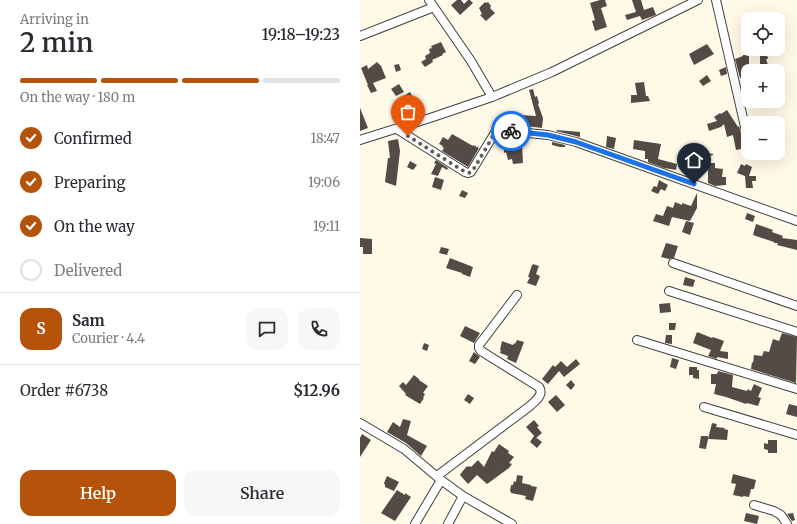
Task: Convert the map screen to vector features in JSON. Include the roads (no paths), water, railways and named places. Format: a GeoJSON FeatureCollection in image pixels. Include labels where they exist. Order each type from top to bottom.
{"type":"FeatureCollection","features":[{"type":"Feature","properties":{"kind":"street"},"geometry":{"type":"LineString","coordinates":[[360,140],[492,97],[552,72],[698,0]]}},
{"type":"Feature","properties":{"kind":"street"},"geometry":{"type":"LineString","coordinates":[[716,0],[743,116]]}},
{"type":"Feature","properties":{"kind":"street"},"geometry":{"type":"LineString","coordinates":[[360,36],[430,2],[471,61],[492,97]]}},
{"type":"Feature","properties":{"kind":"street"},"geometry":{"type":"LineString","coordinates":[[397,128],[468,173],[472,172],[498,130],[548,135],[576,142],[797,221]]}},
{"type":"Feature","properties":{"kind":"street"},"geometry":{"type":"LineString","coordinates":[[672,262],[797,306]]}},
{"type":"Feature","properties":{"kind":"street"},"geometry":{"type":"LineString","coordinates":[[669,291],[797,332]]}},
{"type":"Feature","properties":{"kind":"street"},"geometry":{"type":"LineString","coordinates":[[415,524],[439,478],[530,406],[541,395],[539,387],[481,351],[479,348],[479,345],[517,295]]}},
{"type":"Feature","properties":{"kind":"street"},"geometry":{"type":"LineString","coordinates":[[637,340],[797,389]]}},
{"type":"Feature","properties":{"kind":"street"},"geometry":{"type":"LineString","coordinates":[[704,407],[797,434]]}},
{"type":"Feature","properties":{"kind":"street"},"geometry":{"type":"LineString","coordinates":[[360,423],[404,449],[463,496],[512,524]]}},
{"type":"Feature","properties":{"kind":"street"},"geometry":{"type":"LineString","coordinates":[[448,524],[463,496]]}},
{"type":"Feature","properties":{"kind":"street"},"geometry":{"type":"LineString","coordinates":[[754,505],[774,511],[781,515],[787,524]]}}]}
